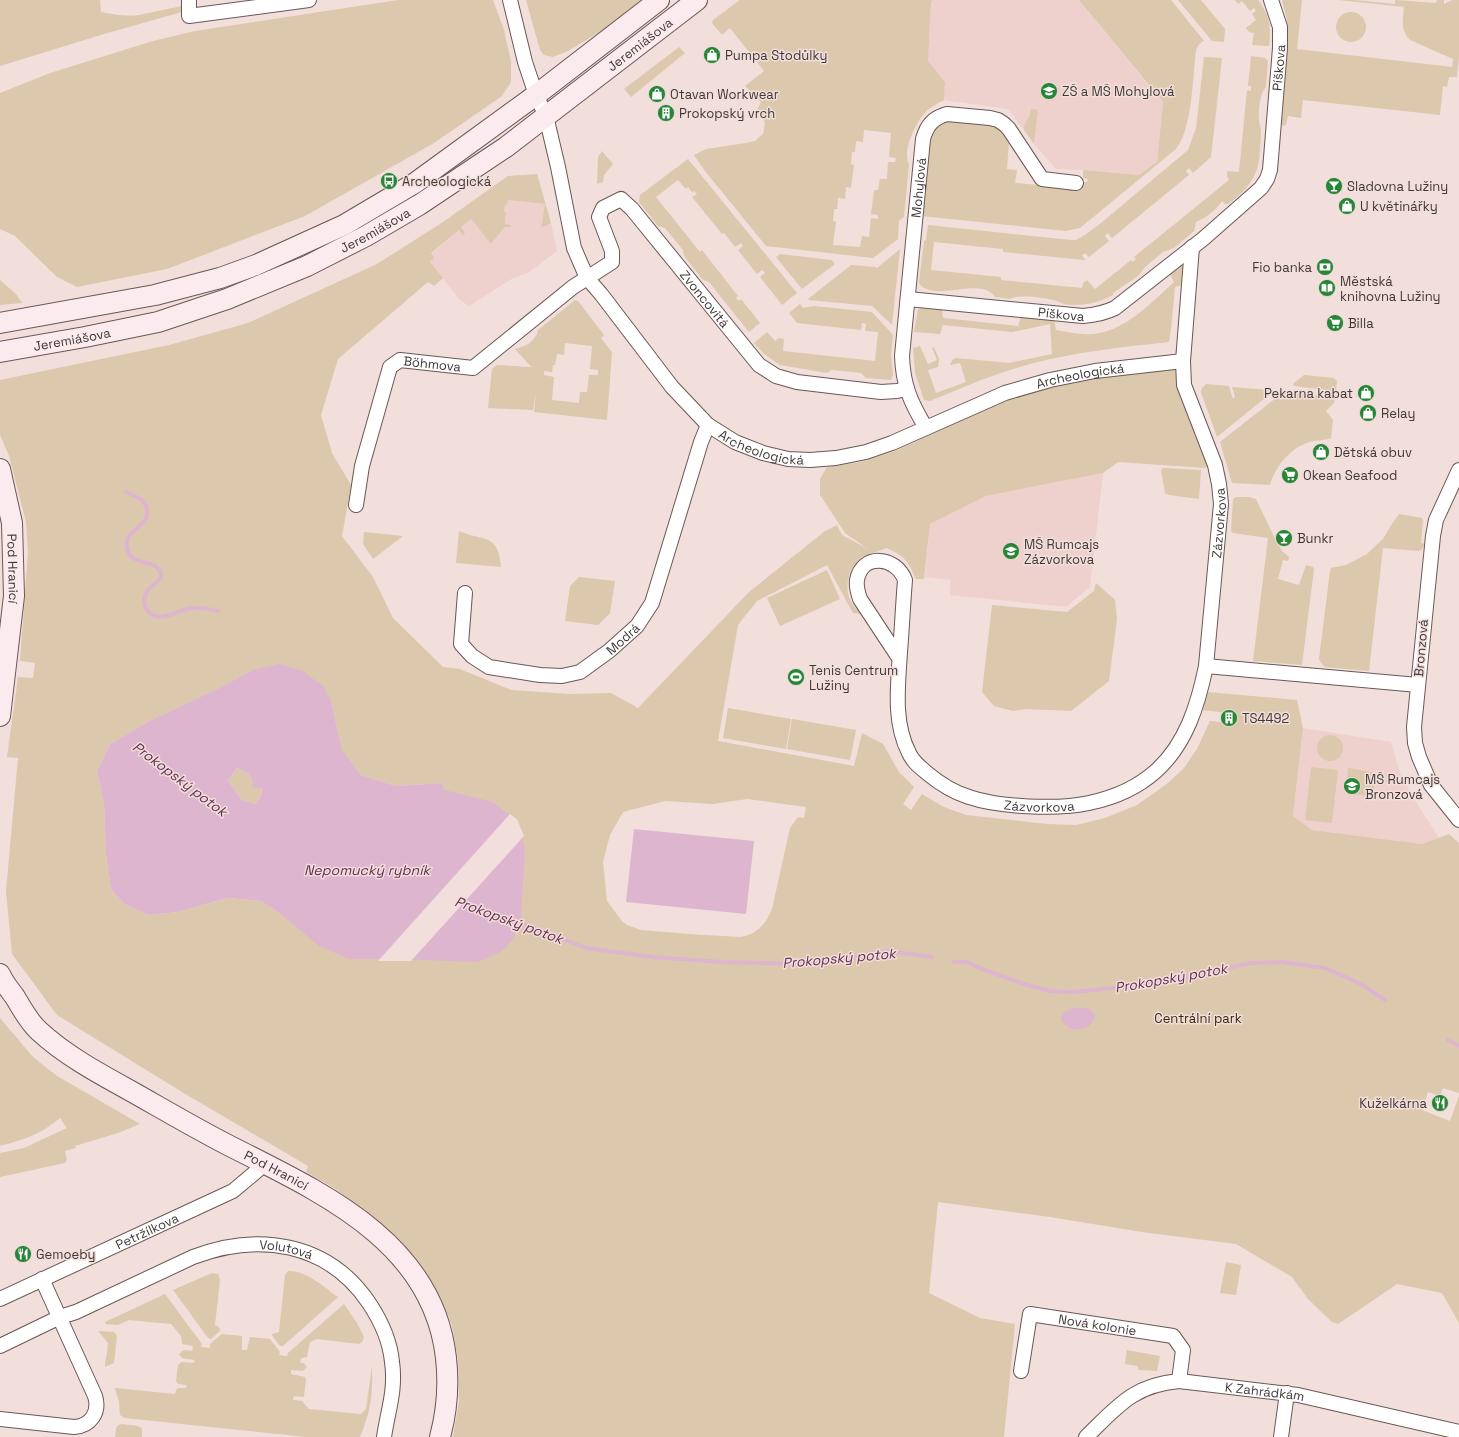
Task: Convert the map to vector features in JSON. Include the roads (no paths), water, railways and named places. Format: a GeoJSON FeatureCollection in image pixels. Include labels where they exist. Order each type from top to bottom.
{"type":"FeatureCollection","features":[{"type":"Feature","properties":{"kind":"main road","name":"Jeremiášova"},"geometry":{"type":"LineString","coordinates":[[0,323],[155,295],[220,278],[256,265],[344,225],[415,183],[536,95],[659,0]]}},
{"type":"Feature","properties":{"kind":"main road","name":"Jeremiášova"},"geometry":{"type":"LineString","coordinates":[[3,351],[85,337],[158,322],[227,299],[307,266],[366,236],[420,205],[506,147],[697,0]]}},
{"type":"Feature","properties":{"kind":"main road","name":"Pod Hranicí"},"geometry":{"type":"LineString","coordinates":[[0,469],[12,523],[14,596],[0,716]]}},
{"type":"Feature","properties":{"kind":"main road","name":"Pod Hranicí"},"geometry":{"type":"LineString","coordinates":[[0,976],[26,1016],[38,1031],[69,1055],[217,1139],[266,1164],[343,1207],[376,1232],[395,1250],[421,1283],[433,1306],[445,1344],[447,1366],[447,1405],[440,1437]]}},
{"type":"Feature","properties":{"kind":"street"},"geometry":{"type":"LineString","coordinates":[[189,0],[189,16],[309,0]]}},
{"type":"Feature","properties":{"kind":"street","name":"Archeologická"},"geometry":{"type":"LineString","coordinates":[[510,0],[525,62],[536,95],[546,116],[574,248],[587,278],[601,294],[672,388],[708,425],[735,442],[763,453],[788,459],[810,460],[836,458],[866,452],[892,443],[1005,393],[1050,380],[1095,371],[1183,361]]}},
{"type":"Feature","properties":{"kind":"street","name":"Píškova"},"geometry":{"type":"LineString","coordinates":[[908,299],[1083,316],[1097,314],[1115,308],[1192,248],[1241,207],[1261,188],[1267,179],[1270,170],[1280,48],[1280,27],[1271,0]]}},
{"type":"Feature","properties":{"kind":"street","name":"Mohylová"},"geometry":{"type":"LineString","coordinates":[[926,428],[906,389],[902,356],[923,138],[926,128],[933,120],[947,114],[998,120],[1009,129],[1042,179],[1076,183]]}},
{"type":"Feature","properties":{"kind":"street","name":"Zvoncovitá"},"geometry":{"type":"LineString","coordinates":[[587,278],[612,262],[612,251],[599,217],[603,208],[621,199],[632,209],[759,366],[776,376],[797,382],[881,392],[906,389]]}},
{"type":"Feature","properties":{"kind":"street"},"geometry":{"type":"LineString","coordinates":[[1183,361],[1192,248]]}},
{"type":"Feature","properties":{"kind":"street","name":"Böhmova"},"geometry":{"type":"LineString","coordinates":[[356,505],[362,466],[390,368],[400,360],[473,368],[573,287],[587,278]]}},
{"type":"Feature","properties":{"kind":"street","name":"Zázvorkova"},"geometry":{"type":"LineString","coordinates":[[900,658],[860,598],[858,591],[857,585],[859,574],[868,564],[875,561],[882,560],[895,565],[900,570],[905,580],[897,710],[901,732],[909,753],[915,763],[938,782],[970,798],[998,803],[1045,807],[1087,804],[1114,796],[1156,772],[1179,746],[1188,728],[1202,688],[1206,666],[1221,504],[1219,484],[1214,465],[1184,386],[1183,361]]}},
{"type":"Feature","properties":{"kind":"street","name":"Modrá"},"geometry":{"type":"LineString","coordinates":[[464,593],[461,644],[472,656],[489,667],[540,675],[562,676],[580,672],[610,651],[636,626],[652,603],[701,442],[708,425]]}},
{"type":"Feature","properties":{"kind":"street","name":"Bronzová"},"geometry":{"type":"LineString","coordinates":[[1459,470],[1436,520],[1430,561],[1414,727],[1415,743],[1431,785],[1459,820]]}},
{"type":"Feature","properties":{"kind":"street"},"geometry":{"type":"LineString","coordinates":[[1206,666],[1418,686]]}},
{"type":"Feature","properties":{"kind":"street","name":"Petržílkova"},"geometry":{"type":"LineString","coordinates":[[0,1299],[42,1278],[233,1191],[266,1164]]}},
{"type":"Feature","properties":{"kind":"street","name":"Volutová"},"geometry":{"type":"LineString","coordinates":[[0,1346],[60,1317],[76,1312],[208,1251],[243,1244],[267,1244],[288,1248],[314,1255],[345,1275],[356,1285],[375,1312],[385,1331],[389,1342],[394,1389],[384,1437]]}},
{"type":"Feature","properties":{"kind":"street"},"geometry":{"type":"LineString","coordinates":[[0,1419],[74,1427],[86,1424],[93,1418],[96,1409],[95,1396],[42,1278]]}},
{"type":"Feature","properties":{"kind":"street","name":"Nová kolonie"},"geometry":{"type":"LineString","coordinates":[[1021,1371],[1030,1314],[1172,1336],[1183,1350],[1179,1381]]}},
{"type":"Feature","properties":{"kind":"street","name":"K Zahrádkám"},"geometry":{"type":"LineString","coordinates":[[1086,1437],[1118,1406],[1133,1394],[1164,1382],[1179,1381],[1287,1393],[1459,1432]]}},
{"type":"Feature","properties":{"kind":"street"},"geometry":{"type":"LineString","coordinates":[[1281,1437],[1287,1393]]}},
{"type":"Feature","properties":{"kind":"water","name":"Nepomucký rybník"},"geometry":{"type":"Polygon","coordinates":[[[279,664],[303,671],[324,687],[332,705],[342,750],[361,775],[396,786],[442,783],[445,790],[493,802],[515,820],[525,847],[521,918],[514,938],[502,951],[478,962],[349,959],[319,946],[282,915],[261,901],[227,898],[178,912],[149,915],[124,904],[111,889],[106,854],[104,804],[97,771],[110,744],[149,721],[217,689],[253,670],[279,664]],[[237,768],[228,781],[242,800],[256,804],[261,796],[262,788],[252,787],[253,781],[249,774],[237,768]]]}},
{"type":"Feature","properties":{"kind":"water"},"geometry":{"type":"Polygon","coordinates":[[[634,829],[754,841],[746,914],[626,902],[634,829]]]}},
{"type":"Feature","properties":{"kind":"water"},"geometry":{"type":"Polygon","coordinates":[[[1088,1008],[1095,1014],[1094,1020],[1086,1028],[1069,1028],[1061,1019],[1064,1012],[1069,1009],[1088,1008]]]}},
{"type":"Feature","properties":{"kind":"waterway"},"geometry":{"type":"LineString","coordinates":[[126,492],[141,499],[147,507],[147,516],[145,521],[133,531],[127,539],[128,551],[131,556],[152,564],[160,571],[161,577],[145,595],[146,608],[150,613],[160,617],[195,608],[218,611]]}},
{"type":"Feature","properties":{"kind":"waterway","name":"Prokopský potok"},"geometry":{"type":"LineString","coordinates":[[516,921],[586,948],[653,957],[721,962],[798,964],[829,961],[888,951],[932,957]]}},
{"type":"Feature","properties":{"kind":"waterway","name":"Prokopský potok"},"geometry":{"type":"LineString","coordinates":[[954,962],[967,962],[1027,985],[1051,991],[1073,992],[1152,984],[1251,963],[1282,962],[1325,968],[1361,984],[1385,1000]]}},
{"type":"Feature","properties":{"kind":"waterway","name":"Prokopský potok"},"geometry":{"type":"LineString","coordinates":[[1448,1040],[1459,1046]]}},
{"type":"Feature","properties":{"kind":"place","name":"Pumpa Stodůlky"},"geometry":{"type":"Point","coordinates":[712,55]}},
{"type":"Feature","properties":{"kind":"place","name":"ZŠ a MŠ Mohylová"},"geometry":{"type":"Point","coordinates":[1049,91]}},
{"type":"Feature","properties":{"kind":"place","name":"Otavan Workwear"},"geometry":{"type":"Point","coordinates":[657,94]}},
{"type":"Feature","properties":{"kind":"place","name":"Prokopský vrch"},"geometry":{"type":"Point","coordinates":[666,113]}},
{"type":"Feature","properties":{"kind":"place","name":"Archeologická"},"geometry":{"type":"Point","coordinates":[389,181]}},
{"type":"Feature","properties":{"kind":"place","name":"Sladovna Lužiny"},"geometry":{"type":"Point","coordinates":[1334,186]}},
{"type":"Feature","properties":{"kind":"place","name":"U květinářky"},"geometry":{"type":"Point","coordinates":[1347,206]}},
{"type":"Feature","properties":{"kind":"place","name":"Fio banka"},"geometry":{"type":"Point","coordinates":[1325,267]}},
{"type":"Feature","properties":{"kind":"place","name":"Městská knihovna Lužiny"},"geometry":{"type":"Point","coordinates":[1327,288]}},
{"type":"Feature","properties":{"kind":"place","name":"Billa"},"geometry":{"type":"Point","coordinates":[1335,323]}},
{"type":"Feature","properties":{"kind":"place","name":"Pekarna kabat"},"geometry":{"type":"Point","coordinates":[1366,393]}},
{"type":"Feature","properties":{"kind":"place","name":"Relay"},"geometry":{"type":"Point","coordinates":[1368,413]}},
{"type":"Feature","properties":{"kind":"place","name":"Dětská obuv"},"geometry":{"type":"Point","coordinates":[1321,452]}},
{"type":"Feature","properties":{"kind":"place","name":"Okean Seafood"},"geometry":{"type":"Point","coordinates":[1290,475]}},
{"type":"Feature","properties":{"kind":"place","name":"Bunkr"},"geometry":{"type":"Point","coordinates":[1284,538]}},
{"type":"Feature","properties":{"kind":"place","name":"MŠ Rumcajs Zázvorkova"},"geometry":{"type":"Point","coordinates":[1011,551]}},
{"type":"Feature","properties":{"kind":"place","name":"Tenis Centrum Lužiny"},"geometry":{"type":"Point","coordinates":[796,677]}},
{"type":"Feature","properties":{"kind":"place","name":"TS4492"},"geometry":{"type":"Point","coordinates":[1229,718]}},
{"type":"Feature","properties":{"kind":"place","name":"MŠ Rumcajs Bronzová"},"geometry":{"type":"Point","coordinates":[1352,786]}},
{"type":"Feature","properties":{"kind":"place","name":"Kuželkárna"},"geometry":{"type":"Point","coordinates":[1440,1103]}},
{"type":"Feature","properties":{"kind":"place","name":"Gemoeby"},"geometry":{"type":"Point","coordinates":[23,1254]}},
{"type":"Feature","properties":{"kind":"park label","name":"Centrální park"},"geometry":{"type":"Point","coordinates":[1198,1018]}}]}
